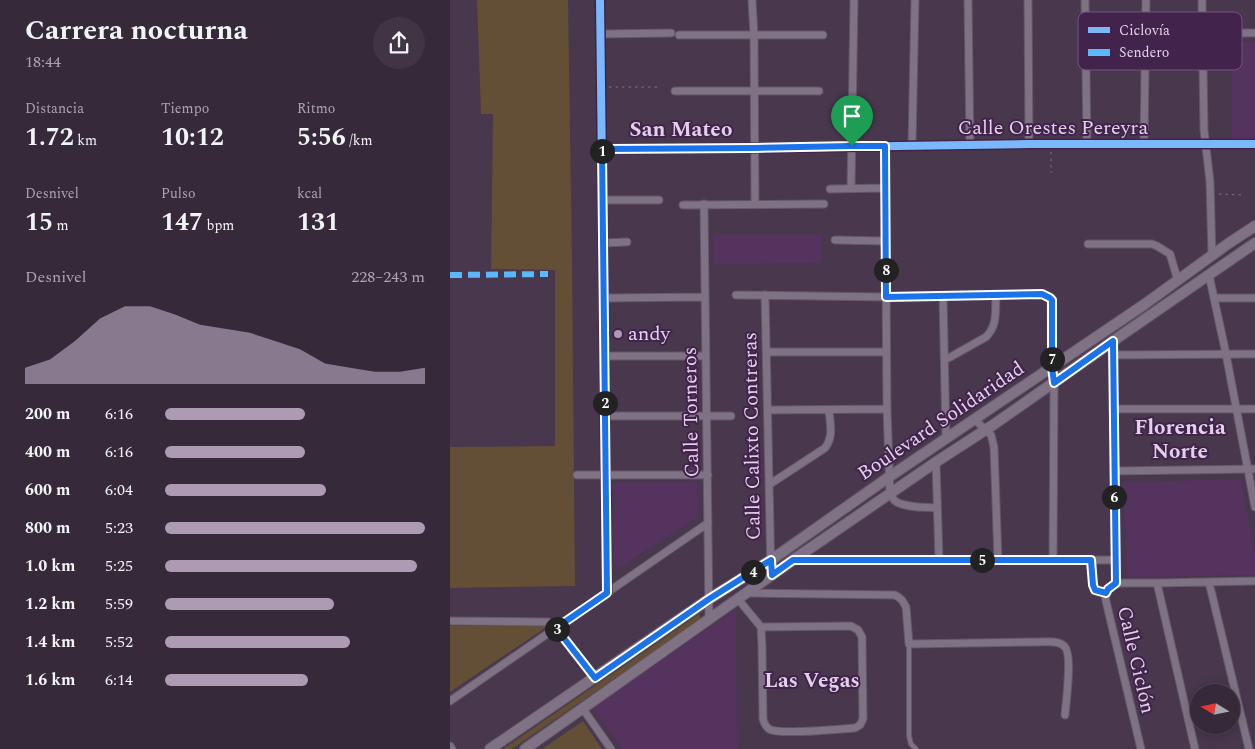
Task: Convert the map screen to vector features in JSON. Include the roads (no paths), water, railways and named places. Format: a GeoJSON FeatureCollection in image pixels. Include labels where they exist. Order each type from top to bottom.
{"type":"FeatureCollection","features":[{"type":"Feature","properties":{"kind":"main road","name":"Boulevard Solidaridad"},"geometry":{"type":"LineString","coordinates":[[490,749],[709,599],[771,560],[889,477],[1145,304],[1255,226]]}},
{"type":"Feature","properties":{"kind":"main road"},"geometry":{"type":"LineString","coordinates":[[1229,243],[1237,256]]}},
{"type":"Feature","properties":{"kind":"main road","name":"Boulevard Solidaridad"},"geometry":{"type":"LineString","coordinates":[[525,749],[793,560],[1054,383],[1255,243]]}},
{"type":"Feature","properties":{"kind":"main road"},"geometry":{"type":"LineString","coordinates":[[1145,304],[1152,314]]}},
{"type":"Feature","properties":{"kind":"street"},"geometry":{"type":"LineString","coordinates":[[600,0],[607,593]]}},
{"type":"Feature","properties":{"kind":"street"},"geometry":{"type":"LineString","coordinates":[[752,0],[755,204]]}},
{"type":"Feature","properties":{"kind":"street"},"geometry":{"type":"LineString","coordinates":[[851,188],[854,0]]}},
{"type":"Feature","properties":{"kind":"street"},"geometry":{"type":"LineString","coordinates":[[912,145],[915,0]]}},
{"type":"Feature","properties":{"kind":"street"},"geometry":{"type":"LineString","coordinates":[[968,0],[970,145]]}},
{"type":"Feature","properties":{"kind":"street"},"geometry":{"type":"LineString","coordinates":[[1028,0],[1029,144]]}},
{"type":"Feature","properties":{"kind":"street"},"geometry":{"type":"LineString","coordinates":[[1242,33],[1255,33]]}},
{"type":"Feature","properties":{"kind":"street"},"geometry":{"type":"LineString","coordinates":[[600,34],[670,34]]}},
{"type":"Feature","properties":{"kind":"street"},"geometry":{"type":"LineString","coordinates":[[679,35],[823,35]]}},
{"type":"Feature","properties":{"kind":"street"},"geometry":{"type":"LineString","coordinates":[[1086,70],[1087,144]]}},
{"type":"Feature","properties":{"kind":"street"},"geometry":{"type":"LineString","coordinates":[[1144,144],[1145,70]]}},
{"type":"Feature","properties":{"kind":"street"},"geometry":{"type":"LineString","coordinates":[[1203,70],[1204,130],[1208,158],[1212,256]]}},
{"type":"Feature","properties":{"kind":"street"},"geometry":{"type":"LineString","coordinates":[[675,91],[819,91]]}},
{"type":"Feature","properties":{"kind":"street","name":"Calle Orestes Pereyra"},"geometry":{"type":"LineString","coordinates":[[602,149],[1029,144],[1255,144]]}},
{"type":"Feature","properties":{"kind":"street"},"geometry":{"type":"LineString","coordinates":[[885,146],[886,352],[890,493],[900,504],[906,506],[937,508]]}},
{"type":"Feature","properties":{"kind":"street"},"geometry":{"type":"LineString","coordinates":[[830,189],[884,188]]}},
{"type":"Feature","properties":{"kind":"street"},"geometry":{"type":"LineString","coordinates":[[602,200],[659,200]]}},
{"type":"Feature","properties":{"kind":"street","name":"Calle Torneros"},"geometry":{"type":"LineString","coordinates":[[704,204],[709,620]]}},
{"type":"Feature","properties":{"kind":"street"},"geometry":{"type":"LineString","coordinates":[[683,205],[824,204]]}},
{"type":"Feature","properties":{"kind":"street"},"geometry":{"type":"LineString","coordinates":[[835,240],[885,241]]}},
{"type":"Feature","properties":{"kind":"street"},"geometry":{"type":"LineString","coordinates":[[603,243],[627,242]]}},
{"type":"Feature","properties":{"kind":"street"},"geometry":{"type":"LineString","coordinates":[[1088,244],[1152,244],[1157,246],[1170,254],[1178,281]]}},
{"type":"Feature","properties":{"kind":"street"},"geometry":{"type":"LineString","coordinates":[[1209,275],[1236,409],[1252,469],[1255,507]]}},
{"type":"Feature","properties":{"kind":"street"},"geometry":{"type":"LineString","coordinates":[[736,295],[886,297],[1042,294],[1050,298],[1052,300],[1052,367],[1054,383],[1053,560]]}},
{"type":"Feature","properties":{"kind":"street","name":"Calle Calixto Contreras"},"geometry":{"type":"LineString","coordinates":[[766,295],[772,575]]}},
{"type":"Feature","properties":{"kind":"street"},"geometry":{"type":"LineString","coordinates":[[945,360],[992,332],[995,324],[996,295]]}},
{"type":"Feature","properties":{"kind":"street"},"geometry":{"type":"LineString","coordinates":[[943,296],[946,438]]}},
{"type":"Feature","properties":{"kind":"street"},"geometry":{"type":"LineString","coordinates":[[604,298],[705,297]]}},
{"type":"Feature","properties":{"kind":"street"},"geometry":{"type":"LineString","coordinates":[[1215,298],[1255,298]]}},
{"type":"Feature","properties":{"kind":"street"},"geometry":{"type":"LineString","coordinates":[[1113,341],[1116,583],[1255,581]]}},
{"type":"Feature","properties":{"kind":"street"},"geometry":{"type":"LineString","coordinates":[[767,352],[886,352]]}},
{"type":"Feature","properties":{"kind":"street"},"geometry":{"type":"LineString","coordinates":[[1114,355],[1255,354]]}},
{"type":"Feature","properties":{"kind":"street"},"geometry":{"type":"LineString","coordinates":[[604,356],[706,356]]}},
{"type":"Feature","properties":{"kind":"street"},"geometry":{"type":"LineString","coordinates":[[768,410],[887,409]]}},
{"type":"Feature","properties":{"kind":"street"},"geometry":{"type":"LineString","coordinates":[[1114,409],[1255,409]]}},
{"type":"Feature","properties":{"kind":"street"},"geometry":{"type":"LineString","coordinates":[[770,484],[825,448],[829,443],[831,436],[829,410]]}},
{"type":"Feature","properties":{"kind":"street"},"geometry":{"type":"LineString","coordinates":[[605,416],[731,416]]}},
{"type":"Feature","properties":{"kind":"street"},"geometry":{"type":"LineString","coordinates":[[974,419],[991,435],[994,447],[998,560]]}},
{"type":"Feature","properties":{"kind":"street"},"geometry":{"type":"LineString","coordinates":[[936,462],[939,560]]}},
{"type":"Feature","properties":{"kind":"street"},"geometry":{"type":"LineString","coordinates":[[1114,470],[1252,469]]}},
{"type":"Feature","properties":{"kind":"street"},"geometry":{"type":"LineString","coordinates":[[577,475],[708,475]]}},
{"type":"Feature","properties":{"kind":"street"},"geometry":{"type":"LineString","coordinates":[[450,701],[708,523]]}},
{"type":"Feature","properties":{"kind":"street"},"geometry":{"type":"LineString","coordinates":[[793,560],[1115,560]]}},
{"type":"Feature","properties":{"kind":"street"},"geometry":{"type":"LineString","coordinates":[[1210,582],[1249,749]]}},
{"type":"Feature","properties":{"kind":"street","name":"Calle Ciclón"},"geometry":{"type":"LineString","coordinates":[[1116,583],[1108,589],[1106,601],[1141,749]]}},
{"type":"Feature","properties":{"kind":"street"},"geometry":{"type":"LineString","coordinates":[[1157,583],[1195,749]]}},
{"type":"Feature","properties":{"kind":"street"},"geometry":{"type":"LineString","coordinates":[[742,596],[895,595],[904,602],[906,607],[909,644],[1055,642],[1064,645],[1069,659],[1065,714]]}},
{"type":"Feature","properties":{"kind":"street"},"geometry":{"type":"LineString","coordinates":[[742,596],[761,627],[764,724],[769,729],[785,732],[855,728],[860,725],[863,719],[862,637],[858,630],[851,626],[761,627]]}},
{"type":"Feature","properties":{"kind":"street"},"geometry":{"type":"LineString","coordinates":[[450,621],[540,621],[552,623],[595,678]]}},
{"type":"Feature","properties":{"kind":"street"},"geometry":{"type":"LineString","coordinates":[[583,709],[611,749]]}},
{"type":"Feature","properties":{"kind":"lane"},"geometry":{"type":"LineString","coordinates":[[1091,560],[1095,590],[1106,593]]}},
{"type":"Feature","properties":{"kind":"lane"},"geometry":{"type":"LineString","coordinates":[[909,644],[909,736],[911,744],[916,749]]}},
{"type":"Feature","properties":{"kind":"place","name":"andy"},"geometry":{"type":"Point","coordinates":[618,334]}},
{"type":"Feature","properties":{"kind":"district","name":"San Mateo"},"geometry":{"type":"Point","coordinates":[681,130]}},
{"type":"Feature","properties":{"kind":"district","name":"Florencia Norte"},"geometry":{"type":"Point","coordinates":[1180,440]}},
{"type":"Feature","properties":{"kind":"district","name":"Las Vegas"},"geometry":{"type":"Point","coordinates":[812,681]}}]}
